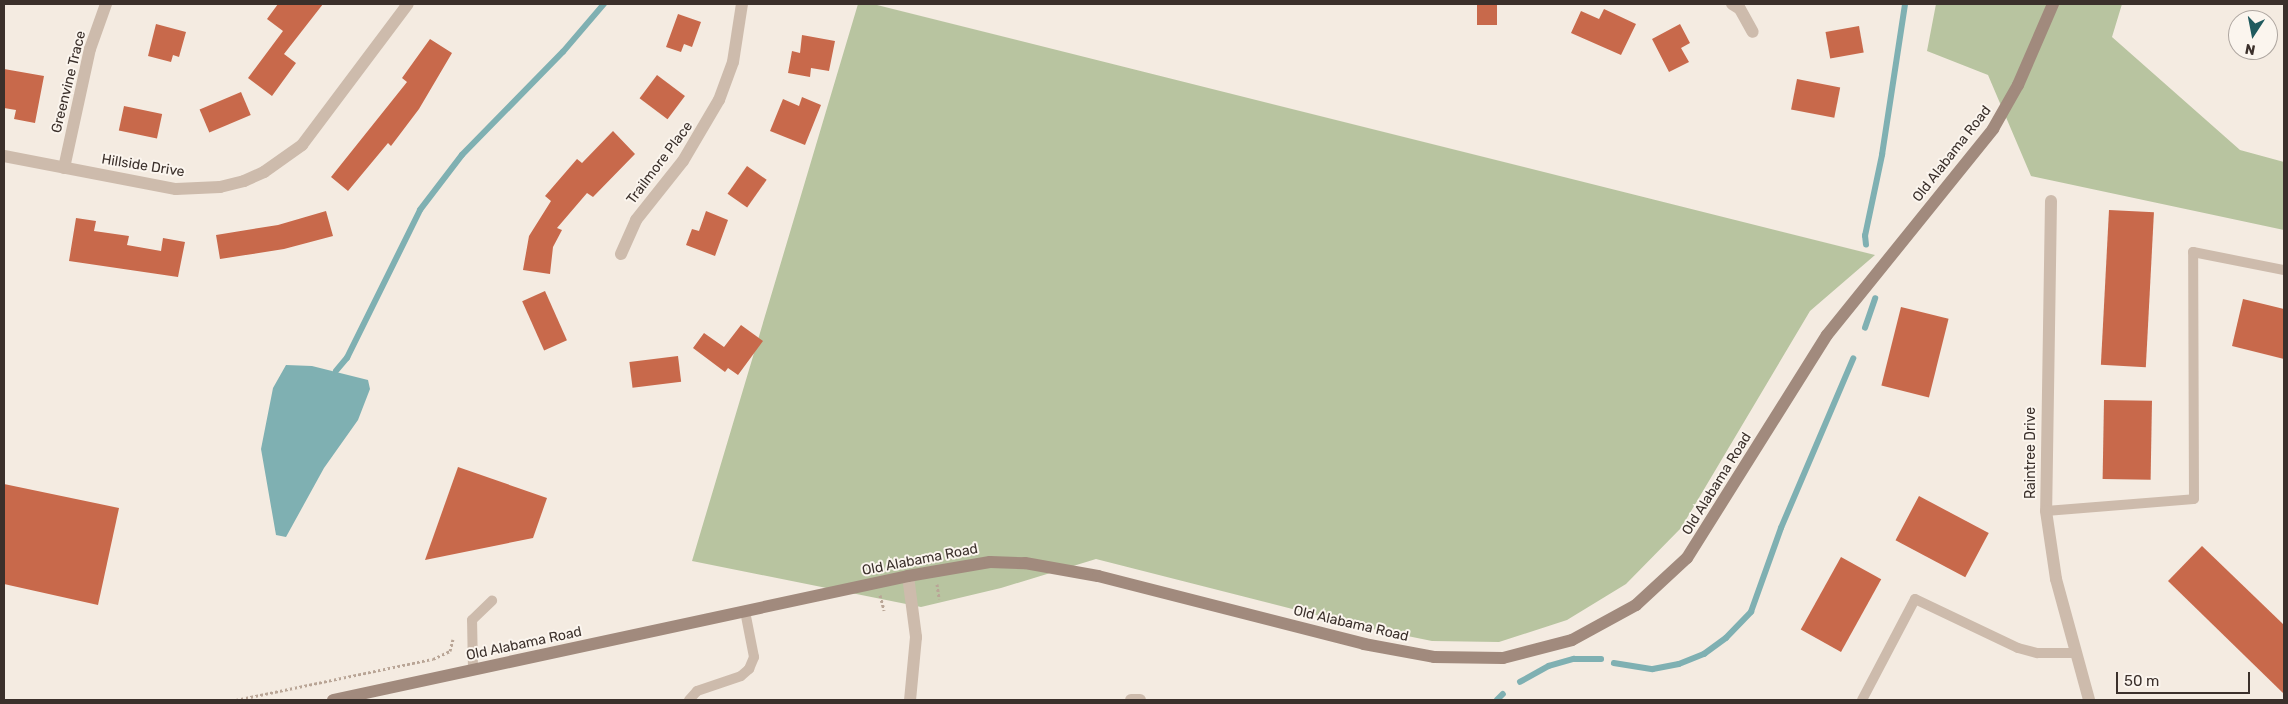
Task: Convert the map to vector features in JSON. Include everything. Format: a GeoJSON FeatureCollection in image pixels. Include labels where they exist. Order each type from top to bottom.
{"type":"FeatureCollection","features":[{"type":"Feature","properties":{"kind":"street","name":"Greenvine Trace"},"geometry":{"type":"LineString","coordinates":[[64,168],[90,49],[106,4]]}},
{"type":"Feature","properties":{"kind":"street","name":"Hillside Drive"},"geometry":{"type":"LineString","coordinates":[[4,156],[198,190],[220,187],[264,172],[302,145],[319,127],[408,4]]}},
{"type":"Feature","properties":{"kind":"street","name":"Trailmore Place"},"geometry":{"type":"LineString","coordinates":[[621,254],[636,220],[683,161],[719,100],[733,62],[742,4]]}},
{"type":"Feature","properties":{"kind":"street"},"geometry":{"type":"LineString","coordinates":[[1732,4],[1740,9],[1753,32]]}},
{"type":"Feature","properties":{"kind":"street","name":"Old Alabama Road"},"geometry":{"type":"LineString","coordinates":[[333,700],[908,576],[990,562],[1062,568],[1364,644],[1434,657],[1503,658],[1537,651],[1607,624],[1665,581],[1706,533],[1827,335],[1993,129],[2018,85],[2053,4]]}},
{"type":"Feature","properties":{"kind":"street","name":"Raintree Drive"},"geometry":{"type":"LineString","coordinates":[[2051,201],[2046,511],[2056,579],[2089,700]]}},
{"type":"Feature","properties":{"kind":"street"},"geometry":{"type":"LineString","coordinates":[[908,576],[916,637],[910,700]]}},
{"type":"Feature","properties":{"kind":"street"},"geometry":{"type":"LineString","coordinates":[[1131,700],[1140,700]]}},
{"type":"Feature","properties":{"kind":"lane"},"geometry":{"type":"LineString","coordinates":[[2046,511],[2194,499],[2193,252],[2284,270]]}},
{"type":"Feature","properties":{"kind":"lane"},"geometry":{"type":"LineString","coordinates":[[1862,700],[1915,599],[2018,648],[2037,653],[2076,653]]}},
{"type":"Feature","properties":{"kind":"lane"},"geometry":{"type":"LineString","coordinates":[[473,670],[472,620],[492,602]]}},
{"type":"Feature","properties":{"kind":"lane"},"geometry":{"type":"LineString","coordinates":[[689,700],[697,691],[740,676],[749,669],[754,657],[745,611]]}},
{"type":"Feature","properties":{"kind":"path"},"geometry":{"type":"LineString","coordinates":[[236,700],[433,659],[450,651],[453,639]]}},
{"type":"Feature","properties":{"kind":"green space"},"geometry":{"type":"Polygon","coordinates":[[[858,4],[873,4],[1875,255],[1810,311],[1681,528],[1626,584],[1567,620],[1499,642],[1432,641],[1363,627],[1096,559],[1001,588],[921,607],[692,561],[858,4]]]}},
{"type":"Feature","properties":{"kind":"green space"},"geometry":{"type":"Polygon","coordinates":[[[1936,4],[2122,4],[2112,37],[2240,150],[2284,162],[2284,230],[2031,176],[1988,75],[1927,51],[1936,4]]]}},
{"type":"Feature","properties":{"kind":"water"},"geometry":{"type":"Polygon","coordinates":[[[286,365],[312,366],[368,380],[370,389],[358,420],[324,468],[286,537],[276,535],[261,449],[273,388],[286,365]]]}},
{"type":"Feature","properties":{"kind":"building"},"geometry":{"type":"Polygon","coordinates":[[[278,4],[323,4],[284,54],[296,63],[272,96],[248,78],[283,31],[267,19],[278,4]]]}},
{"type":"Feature","properties":{"kind":"building"},"geometry":{"type":"Polygon","coordinates":[[[1477,4],[1497,4],[1497,25],[1477,25],[1477,4]]]}},
{"type":"Feature","properties":{"kind":"building"},"geometry":{"type":"Polygon","coordinates":[[[1604,9],[1636,24],[1621,55],[1571,33],[1581,11],[1599,19],[1604,9]]]}},
{"type":"Feature","properties":{"kind":"building"},"geometry":{"type":"Polygon","coordinates":[[[678,14],[701,22],[692,47],[684,44],[681,52],[666,47],[678,14]]]}},
{"type":"Feature","properties":{"kind":"building"},"geometry":{"type":"Polygon","coordinates":[[[156,24],[186,32],[179,57],[173,55],[171,62],[148,56],[156,24]]]}},
{"type":"Feature","properties":{"kind":"building"},"geometry":{"type":"Polygon","coordinates":[[[1680,24],[1690,43],[1681,48],[1689,62],[1669,72],[1652,39],[1680,24]]]}},
{"type":"Feature","properties":{"kind":"building"},"geometry":{"type":"Polygon","coordinates":[[[1859,26],[1864,53],[1830,58],[1826,32],[1859,26]]]}},
{"type":"Feature","properties":{"kind":"building"},"geometry":{"type":"Polygon","coordinates":[[[802,35],[835,41],[829,71],[811,68],[810,77],[788,73],[792,51],[800,53],[802,35]]]}},
{"type":"Feature","properties":{"kind":"building"},"geometry":{"type":"Polygon","coordinates":[[[430,39],[452,53],[419,109],[391,146],[388,143],[348,191],[331,177],[407,82],[402,78],[430,39]]]}},
{"type":"Feature","properties":{"kind":"building"},"geometry":{"type":"Polygon","coordinates":[[[4,69],[44,76],[35,123],[14,119],[16,110],[4,108],[4,69]]]}},
{"type":"Feature","properties":{"kind":"building"},"geometry":{"type":"Polygon","coordinates":[[[657,75],[685,96],[667,119],[640,98],[657,75]]]}},
{"type":"Feature","properties":{"kind":"building"},"geometry":{"type":"Polygon","coordinates":[[[1797,79],[1840,87],[1834,118],[1791,109],[1797,79]]]}},
{"type":"Feature","properties":{"kind":"building"},"geometry":{"type":"Polygon","coordinates":[[[241,92],[251,115],[209,133],[200,110],[241,92]]]}},
{"type":"Feature","properties":{"kind":"building"},"geometry":{"type":"Polygon","coordinates":[[[802,97],[821,105],[805,145],[770,131],[783,99],[799,106],[802,97]]]}},
{"type":"Feature","properties":{"kind":"building"},"geometry":{"type":"Polygon","coordinates":[[[124,106],[162,114],[157,139],[119,130],[124,106]]]}},
{"type":"Feature","properties":{"kind":"building"},"geometry":{"type":"Polygon","coordinates":[[[613,131],[635,154],[593,197],[587,193],[557,228],[562,230],[553,247],[550,274],[523,270],[529,236],[551,201],[545,196],[577,159],[582,163],[613,131]]]}},
{"type":"Feature","properties":{"kind":"building"},"geometry":{"type":"Polygon","coordinates":[[[747,166],[767,180],[747,208],[727,194],[747,166]]]}},
{"type":"Feature","properties":{"kind":"building"},"geometry":{"type":"Polygon","coordinates":[[[2109,210],[2154,212],[2146,367],[2101,365],[2109,210]]]}},
{"type":"Feature","properties":{"kind":"building"},"geometry":{"type":"Polygon","coordinates":[[[326,211],[333,236],[284,249],[220,259],[216,235],[278,225],[326,211]]]}},
{"type":"Feature","properties":{"kind":"building"},"geometry":{"type":"Polygon","coordinates":[[[706,211],[728,220],[715,256],[686,245],[692,229],[699,231],[706,211]]]}},
{"type":"Feature","properties":{"kind":"building"},"geometry":{"type":"Polygon","coordinates":[[[76,218],[96,221],[94,231],[129,236],[127,245],[161,251],[163,238],[185,242],[178,277],[69,261],[76,218]]]}},
{"type":"Feature","properties":{"kind":"building"},"geometry":{"type":"Polygon","coordinates":[[[545,291],[567,340],[544,350],[522,301],[545,291]]]}},
{"type":"Feature","properties":{"kind":"building"},"geometry":{"type":"Polygon","coordinates":[[[2243,299],[2284,309],[2284,359],[2232,346],[2243,299]]]}},
{"type":"Feature","properties":{"kind":"building"},"geometry":{"type":"Polygon","coordinates":[[[1901,307],[1949,319],[1929,397],[1881,386],[1901,307]]]}},
{"type":"Feature","properties":{"kind":"building"},"geometry":{"type":"Polygon","coordinates":[[[741,325],[763,341],[738,375],[728,368],[725,372],[693,348],[704,333],[724,347],[741,325]]]}},
{"type":"Feature","properties":{"kind":"building"},"geometry":{"type":"Polygon","coordinates":[[[678,356],[681,382],[633,388],[629,362],[678,356]]]}},
{"type":"Feature","properties":{"kind":"building"},"geometry":{"type":"Polygon","coordinates":[[[2104,400],[2152,401],[2151,480],[2103,479],[2104,400]]]}},
{"type":"Feature","properties":{"kind":"building"},"geometry":{"type":"Polygon","coordinates":[[[458,467],[547,498],[533,538],[425,560],[458,467]]]}},
{"type":"Feature","properties":{"kind":"building"},"geometry":{"type":"Polygon","coordinates":[[[4,484],[119,508],[98,605],[4,584],[4,484]]]}},
{"type":"Feature","properties":{"kind":"building"},"geometry":{"type":"Polygon","coordinates":[[[1919,496],[1989,533],[1965,577],[1896,540],[1919,496]]]}},
{"type":"Feature","properties":{"kind":"building"},"geometry":{"type":"Polygon","coordinates":[[[2202,546],[2284,625],[2284,694],[2168,581],[2202,546]]]}},
{"type":"Feature","properties":{"kind":"building"},"geometry":{"type":"Polygon","coordinates":[[[1841,557],[1881,579],[1841,652],[1801,630],[1841,557]]]}},
{"type":"Feature","properties":{"kind":"waterway"},"geometry":{"type":"LineString","coordinates":[[336,371],[347,358],[420,210],[462,155],[563,52],[604,4]]}},
{"type":"Feature","properties":{"kind":"waterway"},"geometry":{"type":"LineString","coordinates":[[1866,245],[1865,236],[1882,155],[1905,4]]}},
{"type":"Feature","properties":{"kind":"waterway"},"geometry":{"type":"LineString","coordinates":[[1865,328],[1875,299]]}},
{"type":"Feature","properties":{"kind":"waterway"},"geometry":{"type":"LineString","coordinates":[[1614,663],[1653,669],[1679,664],[1704,654],[1726,638],[1751,612],[1781,528],[1853,359]]}},
{"type":"Feature","properties":{"kind":"waterway"},"geometry":{"type":"LineString","coordinates":[[1520,682],[1549,666],[1574,659],[1601,659]]}},
{"type":"Feature","properties":{"kind":"waterway"},"geometry":{"type":"LineString","coordinates":[[1497,700],[1503,694]]}}]}
